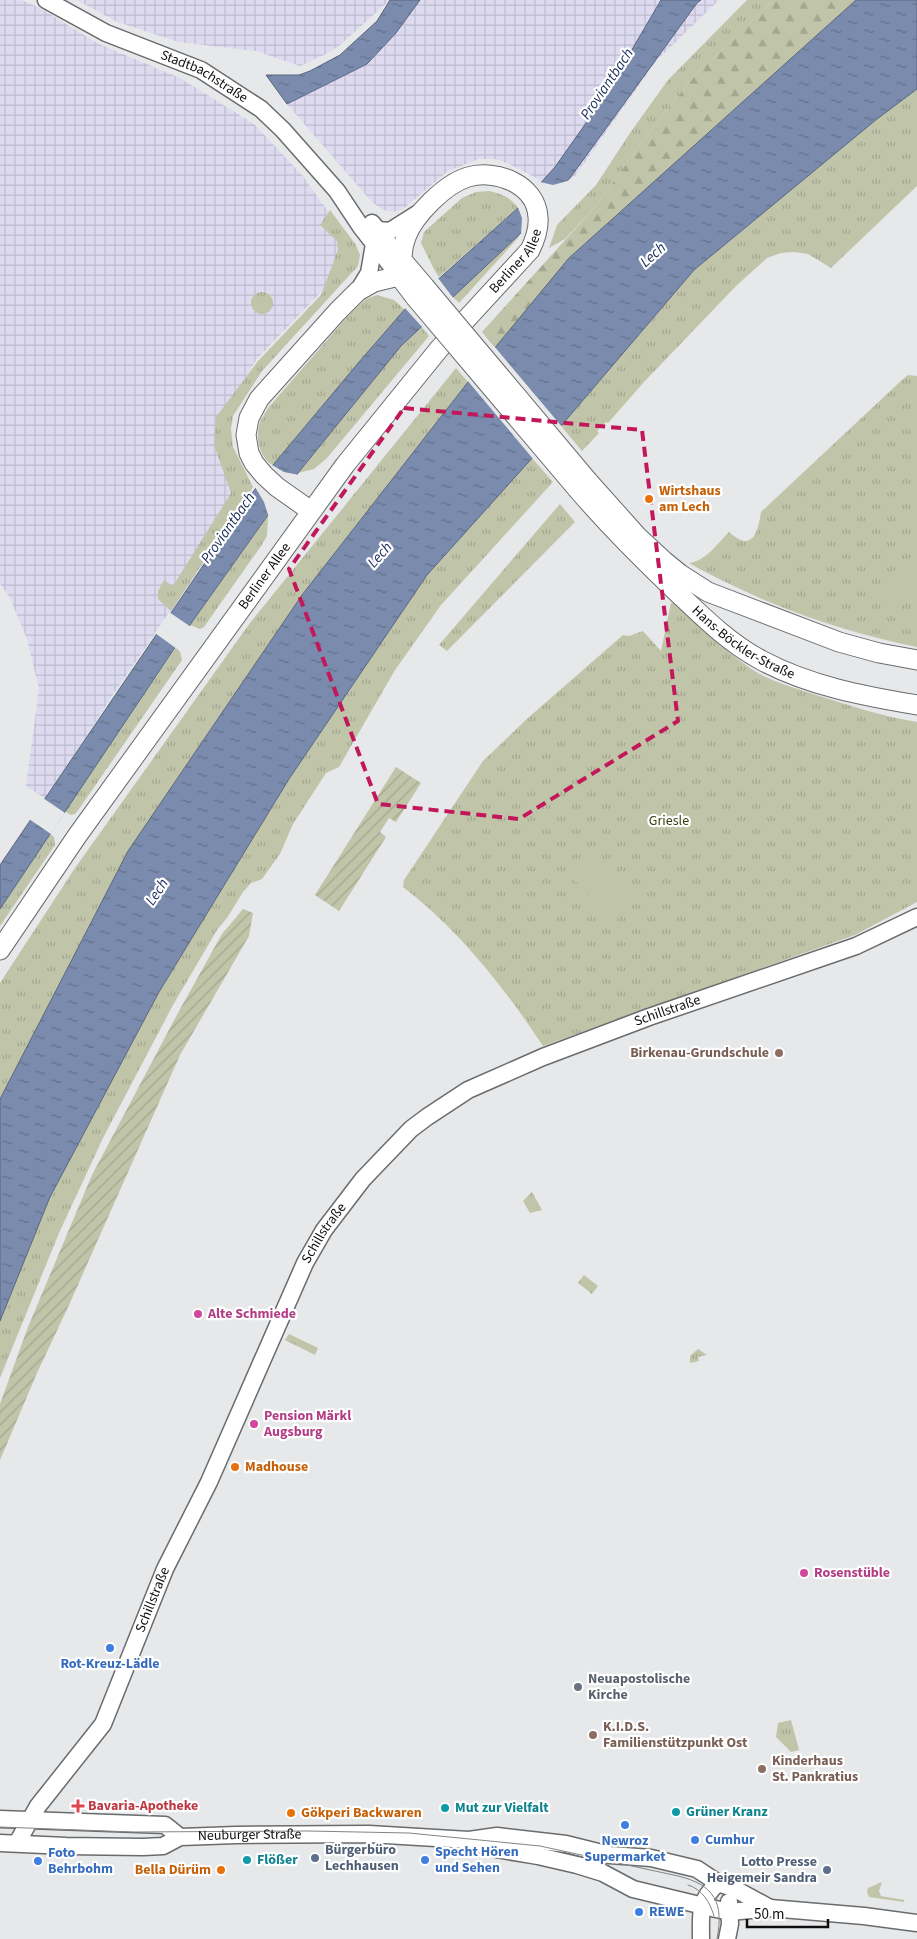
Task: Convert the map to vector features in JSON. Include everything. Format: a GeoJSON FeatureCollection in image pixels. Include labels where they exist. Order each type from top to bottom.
{"type":"FeatureCollection","features":[{"type":"Feature","properties":{"kind":"main road","name":"Berliner Allee"},"geometry":{"type":"LineString","coordinates":[[0,950],[77,836],[345,465],[439,349],[530,250],[536,232],[538,216],[534,200],[520,186],[503,178],[480,175],[459,181],[424,209]]}},
{"type":"Feature","properties":{"kind":"main road"},"geometry":{"type":"LineString","coordinates":[[424,209],[405,238],[400,268],[609,515]]}},
{"type":"Feature","properties":{"kind":"main road"},"geometry":{"type":"LineString","coordinates":[[311,511],[287,495],[264,475],[249,453],[246,435],[249,418],[259,400],[358,291],[400,268]]}},
{"type":"Feature","properties":{"kind":"main road","name":"Hans-Böckler-Straße"},"geometry":{"type":"LineString","coordinates":[[609,515],[664,562],[708,592],[839,642],[879,653],[917,660]]}},
{"type":"Feature","properties":{"kind":"main road","name":"Hans-Böckler-Straße"},"geometry":{"type":"LineString","coordinates":[[609,515],[651,568],[725,636],[760,660],[793,675],[827,686],[875,698],[917,705]]}},
{"type":"Feature","properties":{"kind":"street","name":"Stadtbachstraße"},"geometry":{"type":"LineString","coordinates":[[46,0],[106,33],[201,70],[261,109],[337,191],[370,221],[376,237],[400,268]]}},
{"type":"Feature","properties":{"kind":"street"},"geometry":{"type":"LineString","coordinates":[[358,291],[369,273],[376,237],[390,231],[424,209]]}},
{"type":"Feature","properties":{"kind":"street","name":"Schillstraße"},"geometry":{"type":"LineString","coordinates":[[17,1843],[29,1820],[103,1724],[166,1569],[209,1482],[305,1263],[324,1230],[344,1202],[363,1179],[411,1129],[435,1111],[482,1083],[649,1017],[856,946],[917,917]]}},
{"type":"Feature","properties":{"kind":"street","name":"Neuburger Straße"},"geometry":{"type":"LineString","coordinates":[[0,1819],[165,1824],[180,1837]]}},
{"type":"Feature","properties":{"kind":"street","name":"Neuburger Straße"},"geometry":{"type":"LineString","coordinates":[[0,1843],[143,1847],[163,1846],[180,1837],[360,1834],[469,1840],[498,1836],[566,1844],[610,1855],[651,1858],[698,1869],[718,1883],[735,1889],[770,1908]]}},
{"type":"Feature","properties":{"kind":"street","name":"Neuburger Straße"},"geometry":{"type":"LineString","coordinates":[[469,1840],[485,1846],[577,1865],[603,1873],[633,1889],[730,1912],[770,1908],[864,1916],[917,1923]]}},
{"type":"Feature","properties":{"kind":"street"},"geometry":{"type":"LineString","coordinates":[[701,1939],[701,1906],[707,1893],[718,1883]]}},
{"type":"Feature","properties":{"kind":"street","name":"Neuburger Straße"},"geometry":{"type":"LineString","coordinates":[[718,1883],[729,1902],[730,1912]]}},
{"type":"Feature","properties":{"kind":"street"},"geometry":{"type":"LineString","coordinates":[[726,1939],[730,1924],[730,1912]]}},
{"type":"Feature","properties":{"kind":"highlighted area"},"geometry":{"type":"Polygon","coordinates":[[[404,408],[642,430],[678,721],[519,819],[378,804],[289,569],[404,408]]]}},
{"type":"Feature","properties":{"kind":"shaded area"},"geometry":{"type":"Polygon","coordinates":[[[0,0],[21,0],[40,8],[97,43],[180,78],[254,124],[302,175],[342,231],[343,269],[256,360],[226,412],[226,447],[253,492],[112,696],[46,799],[26,786],[39,689],[27,639],[9,596],[0,584],[0,0]]]}},
{"type":"Feature","properties":{"kind":"shaded area"},"geometry":{"type":"Polygon","coordinates":[[[77,0],[390,0],[339,46],[300,66],[256,51],[178,42],[115,21],[77,0]]]}},
{"type":"Feature","properties":{"kind":"shaded area"},"geometry":{"type":"Polygon","coordinates":[[[420,0],[719,0],[657,60],[575,176],[565,182],[544,182],[507,163],[495,159],[479,159],[448,171],[403,209],[393,212],[383,210],[372,202],[287,104],[367,64],[396,33],[420,0]]]}},
{"type":"Feature","properties":{"kind":"green space"},"geometry":{"type":"Polygon","coordinates":[[[747,0],[774,0],[696,74],[651,130],[594,208],[565,239],[549,248],[557,225],[596,185],[668,80],[747,0]]]}},
{"type":"Feature","properties":{"kind":"green space"},"geometry":{"type":"Polygon","coordinates":[[[774,0],[856,0],[569,258],[495,348],[482,332],[594,208],[651,130],[696,74],[774,0]]]}},
{"type":"Feature","properties":{"kind":"green space"},"geometry":{"type":"Polygon","coordinates":[[[917,89],[917,186],[831,268],[808,254],[781,253],[767,258],[736,286],[644,382],[608,423],[606,422],[597,431],[599,433],[582,451],[561,426],[694,270],[877,119],[917,89]]]}},
{"type":"Feature","properties":{"kind":"green space"},"geometry":{"type":"Polygon","coordinates":[[[489,191],[505,196],[518,208],[439,277],[421,243],[424,232],[462,198],[476,192],[489,191]]]}},
{"type":"Feature","properties":{"kind":"green space"},"geometry":{"type":"Polygon","coordinates":[[[330,210],[356,245],[360,255],[358,266],[262,371],[233,416],[231,429],[233,447],[253,487],[171,611],[158,599],[158,591],[164,580],[173,586],[231,493],[214,445],[216,417],[258,361],[321,295],[338,250],[337,241],[320,225],[330,210]]]}},
{"type":"Feature","properties":{"kind":"green space"},"geometry":{"type":"Polygon","coordinates":[[[520,234],[518,238],[459,303],[453,297],[520,234]]]}},
{"type":"Feature","properties":{"kind":"green space"},"geometry":{"type":"Polygon","coordinates":[[[262,292],[270,295],[273,303],[270,311],[262,314],[254,311],[251,303],[254,295],[262,292]]]}},
{"type":"Feature","properties":{"kind":"green space"},"geometry":{"type":"Polygon","coordinates":[[[377,295],[394,300],[405,310],[273,465],[268,462],[261,452],[258,434],[260,422],[268,408],[348,316],[366,299],[377,295]]]}},
{"type":"Feature","properties":{"kind":"green space"},"geometry":{"type":"Polygon","coordinates":[[[421,326],[429,336],[327,458],[314,469],[298,473],[401,346],[421,326]]]}},
{"type":"Feature","properties":{"kind":"green space"},"geometry":{"type":"Polygon","coordinates":[[[456,368],[468,382],[302,595],[128,851],[0,1099],[0,983],[75,868],[250,623],[456,368]]]}},
{"type":"Feature","properties":{"kind":"green space"},"geometry":{"type":"Polygon","coordinates":[[[908,375],[917,376],[917,647],[848,630],[802,615],[758,597],[689,563],[701,559],[716,547],[729,532],[743,541],[752,538],[756,533],[761,512],[908,375]]]}},
{"type":"Feature","properties":{"kind":"green space"},"geometry":{"type":"Polygon","coordinates":[[[532,458],[553,482],[441,605],[395,670],[339,767],[326,773],[293,824],[280,854],[262,879],[251,883],[243,892],[217,930],[173,1005],[103,1138],[59,1233],[0,1378],[0,1321],[50,1197],[159,992],[289,779],[427,575],[532,458]]]}},
{"type":"Feature","properties":{"kind":"green space"},"geometry":{"type":"Polygon","coordinates":[[[560,504],[575,522],[447,651],[439,645],[560,504]]]}},
{"type":"Feature","properties":{"kind":"green space"},"geometry":{"type":"Polygon","coordinates":[[[268,516],[267,536],[204,627],[200,629],[190,625],[268,516]]]}},
{"type":"Feature","properties":{"kind":"green space"},"geometry":{"type":"Polygon","coordinates":[[[917,553],[917,598],[884,598],[883,592],[879,589],[884,578],[917,553]]]}},
{"type":"Feature","properties":{"kind":"green space","name":"Griesle"},"geometry":{"type":"Polygon","coordinates":[[[671,603],[732,655],[753,670],[767,677],[852,706],[890,717],[917,722],[917,902],[855,935],[543,1046],[496,981],[462,941],[403,887],[404,880],[483,761],[528,718],[623,635],[629,636],[643,631],[661,651],[671,603]]]}},
{"type":"Feature","properties":{"kind":"green space"},"geometry":{"type":"Polygon","coordinates":[[[176,647],[180,652],[182,660],[79,809],[75,814],[71,815],[64,811],[176,647]]]}},
{"type":"Feature","properties":{"kind":"green space"},"geometry":{"type":"Polygon","coordinates":[[[396,767],[421,783],[396,822],[389,818],[380,832],[386,837],[339,911],[315,895],[396,767]]]}},
{"type":"Feature","properties":{"kind":"green space"},"geometry":{"type":"Polygon","coordinates":[[[50,834],[54,837],[55,845],[0,926],[0,909],[50,834]]]}},
{"type":"Feature","properties":{"kind":"green space"},"geometry":{"type":"Polygon","coordinates":[[[594,852],[637,901],[613,923],[570,875],[594,852]]]}},
{"type":"Feature","properties":{"kind":"green space"},"geometry":{"type":"Polygon","coordinates":[[[243,909],[253,913],[249,936],[180,1055],[37,1373],[0,1460],[0,1404],[28,1327],[92,1175],[222,934],[243,909]]]}},
{"type":"Feature","properties":{"kind":"green space"},"geometry":{"type":"Polygon","coordinates":[[[532,1192],[542,1210],[530,1213],[523,1201],[532,1192]]]}},
{"type":"Feature","properties":{"kind":"green space"},"geometry":{"type":"Polygon","coordinates":[[[584,1275],[598,1286],[592,1294],[578,1283],[584,1275]]]}},
{"type":"Feature","properties":{"kind":"green space"},"geometry":{"type":"Polygon","coordinates":[[[289,1334],[318,1348],[315,1355],[285,1340],[289,1334]]]}},
{"type":"Feature","properties":{"kind":"green space"},"geometry":{"type":"Polygon","coordinates":[[[698,1349],[707,1355],[698,1357],[699,1361],[690,1363],[690,1356],[698,1349]]]}},
{"type":"Feature","properties":{"kind":"green space"},"geometry":{"type":"Polygon","coordinates":[[[791,1720],[799,1750],[791,1752],[776,1737],[778,1723],[791,1720]]]}},
{"type":"Feature","properties":{"kind":"green space"},"geometry":{"type":"Polygon","coordinates":[[[882,1882],[879,1891],[881,1896],[904,1900],[904,1902],[869,1897],[868,1888],[882,1882]]]}},
{"type":"Feature","properties":{"kind":"water"},"geometry":{"type":"Polygon","coordinates":[[[390,0],[420,0],[396,33],[367,64],[287,104],[266,75],[299,75],[340,55],[377,21],[390,0]]]}},
{"type":"Feature","properties":{"kind":"water"},"geometry":{"type":"Polygon","coordinates":[[[661,0],[701,0],[570,178],[520,234],[401,346],[298,473],[192,622],[0,909],[0,865],[253,492],[273,465],[406,308],[518,208],[555,167],[603,99],[661,0]]]}},
{"type":"Feature","properties":{"kind":"water","name":"Lech"},"geometry":{"type":"Polygon","coordinates":[[[856,0],[917,0],[917,89],[877,119],[694,270],[561,426],[427,575],[289,779],[159,992],[50,1197],[0,1321],[0,1099],[128,851],[302,595],[493,350],[569,258],[856,0]]]}},
{"type":"Feature","properties":{"kind":"pier"},"geometry":{"type":"Polygon","coordinates":[[[571,180],[521,235],[522,218],[517,205],[521,200],[540,182],[553,185],[571,180]]]}},
{"type":"Feature","properties":{"kind":"pier"},"geometry":{"type":"Polygon","coordinates":[[[438,278],[454,299],[423,328],[404,307],[438,278]]]}},
{"type":"Feature","properties":{"kind":"pier"},"geometry":{"type":"Polygon","coordinates":[[[494,346],[563,428],[534,460],[467,380],[494,346]]]}},
{"type":"Feature","properties":{"kind":"pier"},"geometry":{"type":"Polygon","coordinates":[[[272,465],[284,472],[299,475],[269,518],[264,502],[255,487],[272,465]]]}},
{"type":"Feature","properties":{"kind":"pier"},"geometry":{"type":"Polygon","coordinates":[[[169,612],[191,627],[177,649],[155,633],[169,612]]]}},
{"type":"Feature","properties":{"kind":"pier"},"geometry":{"type":"Polygon","coordinates":[[[43,798],[65,813],[51,834],[29,819],[43,798]]]}},
{"type":"Feature","properties":{"kind":"tram line"},"geometry":{"type":"LineString","coordinates":[[0,1827],[133,1832],[308,1831],[409,1833],[540,1846],[678,1876],[701,1885],[714,1897],[717,1906],[719,1915],[717,1939]]}},
{"type":"Feature","properties":{"kind":"tram line"},"geometry":{"type":"LineString","coordinates":[[688,1885],[705,1897],[714,1916]]}},
{"type":"Feature","properties":{"kind":"place","name":"Wirtshaus am Lech"},"geometry":{"type":"Point","coordinates":[649,499]}},
{"type":"Feature","properties":{"kind":"place","name":"Birkenau-Grundschule"},"geometry":{"type":"Point","coordinates":[779,1053]}},
{"type":"Feature","properties":{"kind":"place","name":"Alte Schmiede"},"geometry":{"type":"Point","coordinates":[198,1314]}},
{"type":"Feature","properties":{"kind":"place","name":"Pension Märkl Augsburg"},"geometry":{"type":"Point","coordinates":[254,1424]}},
{"type":"Feature","properties":{"kind":"place","name":"Madhouse"},"geometry":{"type":"Point","coordinates":[235,1467]}},
{"type":"Feature","properties":{"kind":"place","name":"Rosenstüble"},"geometry":{"type":"Point","coordinates":[804,1573]}},
{"type":"Feature","properties":{"kind":"place","name":"Rot-Kreuz-Lädle"},"geometry":{"type":"Point","coordinates":[110,1648]}},
{"type":"Feature","properties":{"kind":"place","name":"Neuapostolische Kirche"},"geometry":{"type":"Point","coordinates":[578,1687]}},
{"type":"Feature","properties":{"kind":"place","name":"K.I.D.S. Familienstützpunkt Ost"},"geometry":{"type":"Point","coordinates":[593,1735]}},
{"type":"Feature","properties":{"kind":"place","name":"Kinderhaus St. Pankratius"},"geometry":{"type":"Point","coordinates":[762,1769]}},
{"type":"Feature","properties":{"kind":"place","name":"Bavaria-Apotheke"},"geometry":{"type":"Point","coordinates":[78,1806]}},
{"type":"Feature","properties":{"kind":"place","name":"Mut zur Vielfalt"},"geometry":{"type":"Point","coordinates":[445,1808]}},
{"type":"Feature","properties":{"kind":"place","name":"Grüner Kranz"},"geometry":{"type":"Point","coordinates":[676,1812]}},
{"type":"Feature","properties":{"kind":"place","name":"Gökperi Backwaren"},"geometry":{"type":"Point","coordinates":[291,1813]}},
{"type":"Feature","properties":{"kind":"place","name":"Newroz Supermarket"},"geometry":{"type":"Point","coordinates":[625,1825]}},
{"type":"Feature","properties":{"kind":"place","name":"Cumhur"},"geometry":{"type":"Point","coordinates":[695,1840]}},
{"type":"Feature","properties":{"kind":"place","name":"Bürgerbüro Lechhausen"},"geometry":{"type":"Point","coordinates":[315,1858]}},
{"type":"Feature","properties":{"kind":"place","name":"Flößer"},"geometry":{"type":"Point","coordinates":[247,1860]}},
{"type":"Feature","properties":{"kind":"place","name":"Specht Hören und Sehen"},"geometry":{"type":"Point","coordinates":[425,1860]}},
{"type":"Feature","properties":{"kind":"place","name":"Foto Behrbohm"},"geometry":{"type":"Point","coordinates":[38,1861]}},
{"type":"Feature","properties":{"kind":"place","name":"Bella Dürüm"},"geometry":{"type":"Point","coordinates":[221,1870]}},
{"type":"Feature","properties":{"kind":"place","name":"Lotto Presse Heigemeir Sandra"},"geometry":{"type":"Point","coordinates":[827,1870]}},
{"type":"Feature","properties":{"kind":"place","name":"REWE"},"geometry":{"type":"Point","coordinates":[639,1912]}},
{"type":"Feature","properties":{"kind":"water label","name":"Proviantbach"},"geometry":{"type":"Point","coordinates":[607,84]}},
{"type":"Feature","properties":{"kind":"water label","name":"Proviantbach"},"geometry":{"type":"Point","coordinates":[228,528]}}]}
